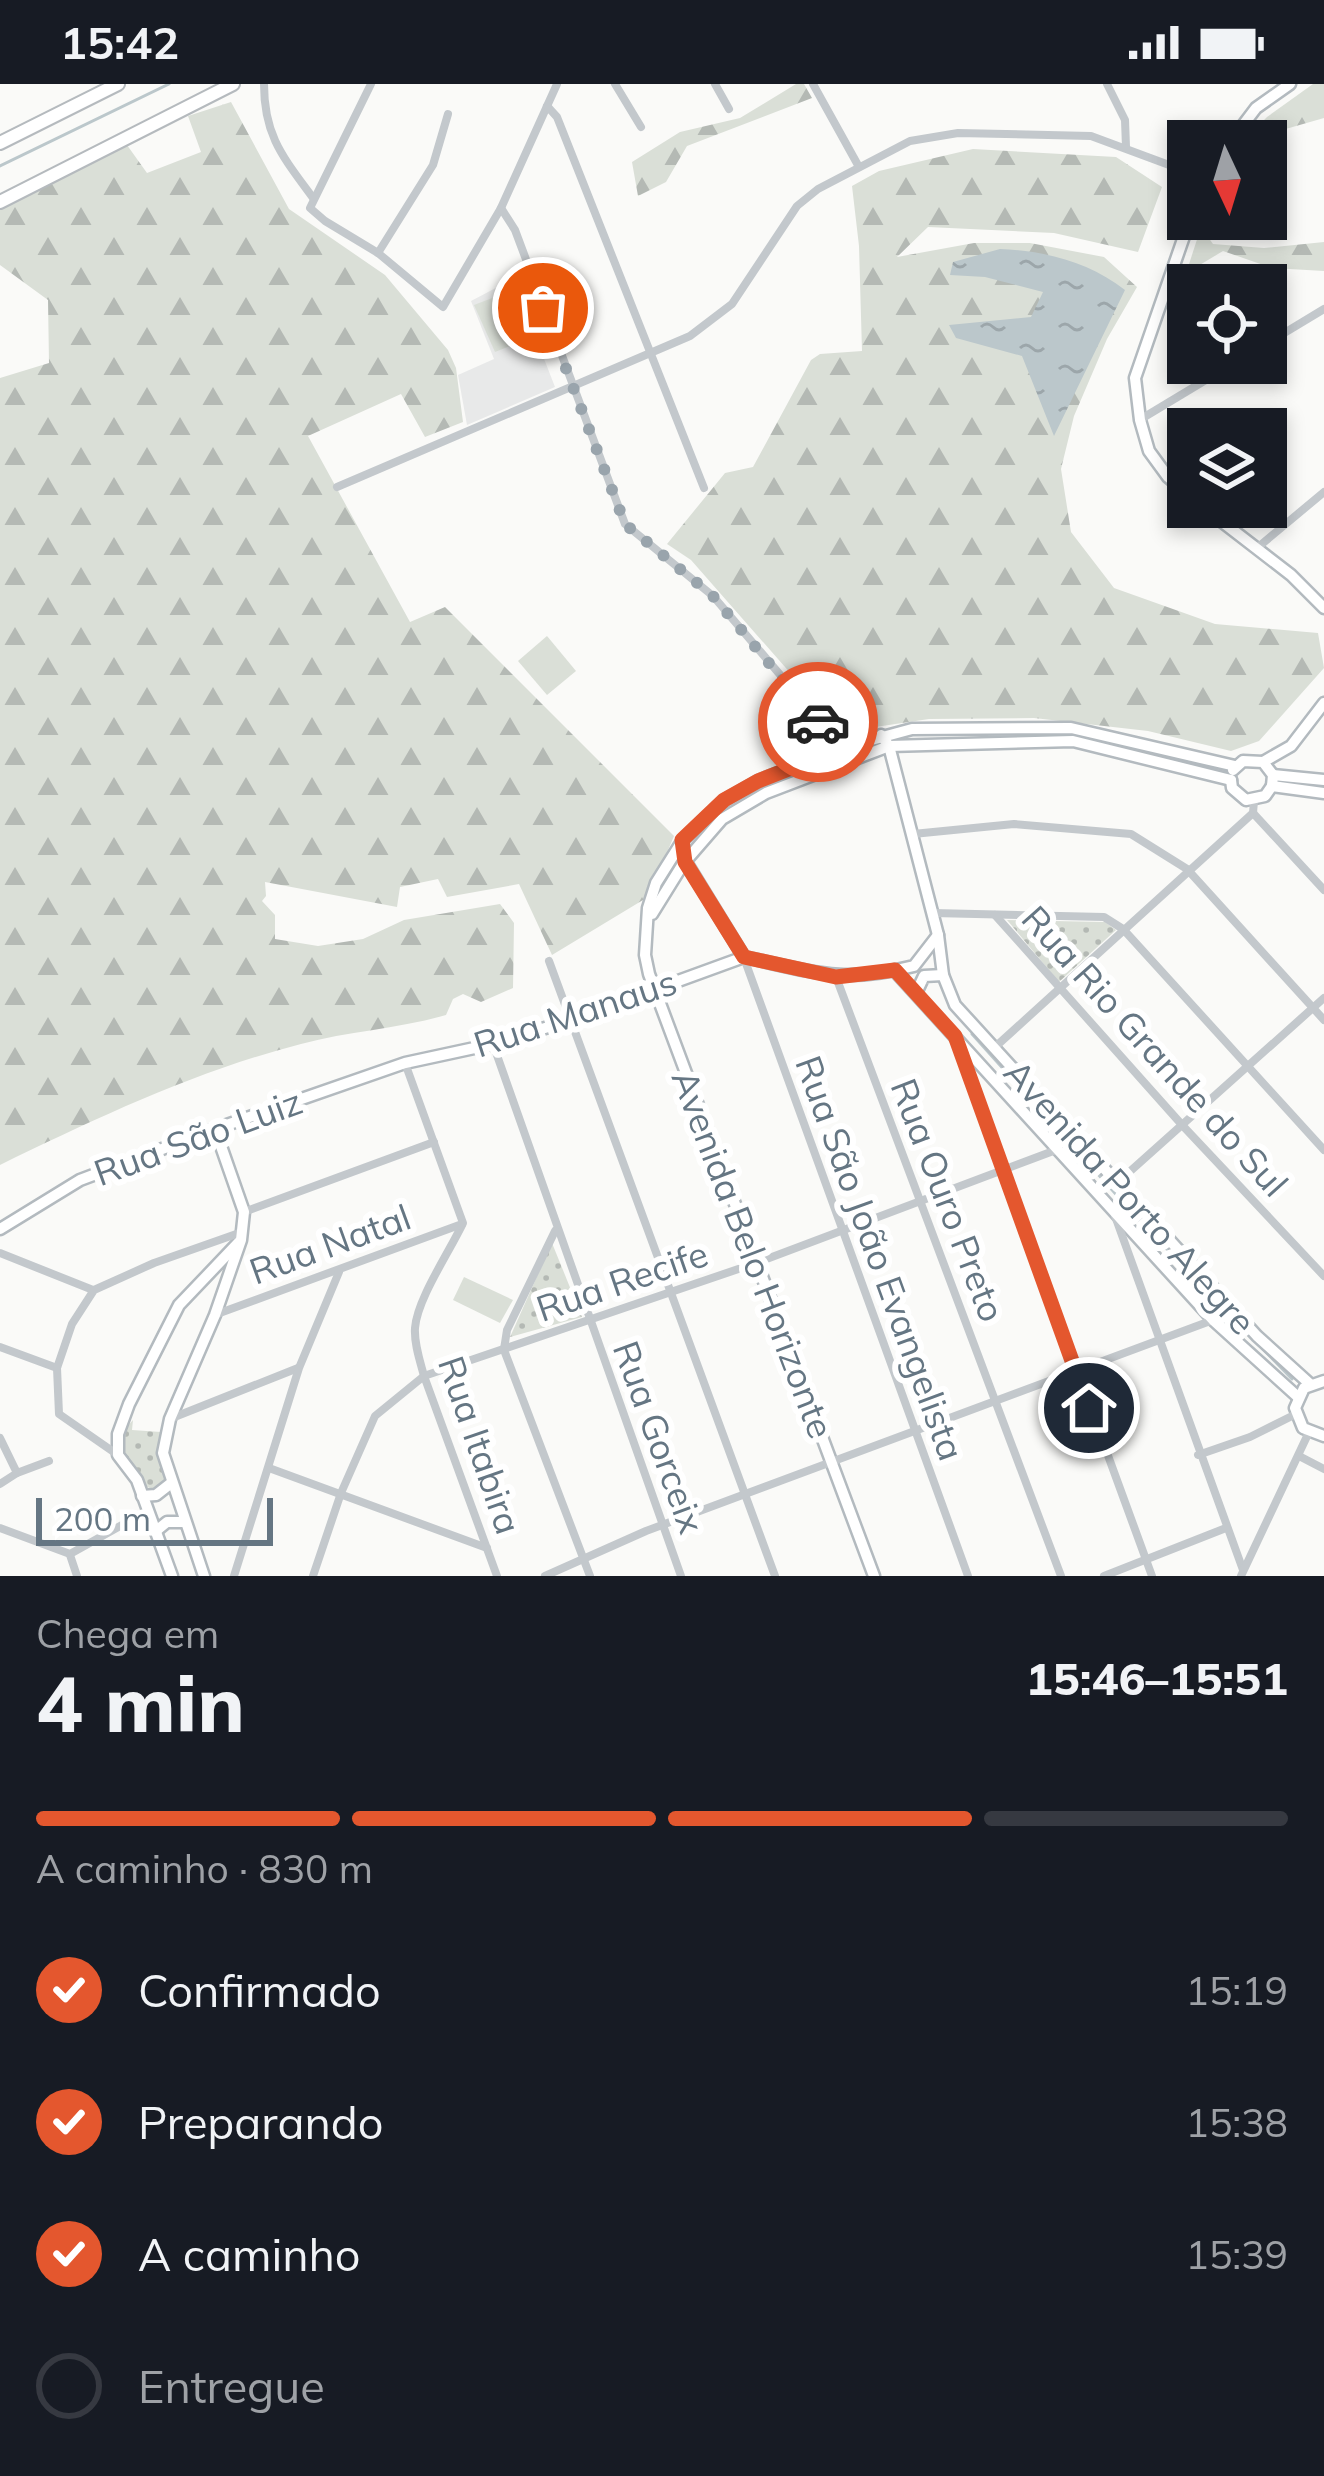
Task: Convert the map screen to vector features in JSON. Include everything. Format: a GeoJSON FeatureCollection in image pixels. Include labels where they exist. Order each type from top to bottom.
{"type":"FeatureCollection","features":[{"type":"Feature","properties":{"kind":"main road"},"geometry":{"type":"LineString","coordinates":[[0,143],[118,84]]}},
{"type":"Feature","properties":{"kind":"main road"},"geometry":{"type":"LineString","coordinates":[[0,202],[233,84]]}},
{"type":"Feature","properties":{"kind":"main road"},"geometry":{"type":"LineString","coordinates":[[1247,120],[1290,84]]}},
{"type":"Feature","properties":{"kind":"main road"},"geometry":{"type":"LineString","coordinates":[[1167,476],[1149,451],[1136,378],[1183,240]]}},
{"type":"Feature","properties":{"kind":"main road"},"geometry":{"type":"LineString","coordinates":[[1231,528],[1324,608]]}},
{"type":"Feature","properties":{"kind":"main road"},"geometry":{"type":"LineString","coordinates":[[1263,762],[1291,746],[1324,703]]}},
{"type":"Feature","properties":{"kind":"main road","name":"Avenida Belo Horizonte"},"geometry":{"type":"LineString","coordinates":[[874,1576],[653,987],[645,955],[645,928],[656,883],[682,840],[724,800],[758,781],[842,748],[912,730],[1071,728],[1235,766]]}},
{"type":"Feature","properties":{"kind":"main road","name":"Avenida Belo Horizonte"},"geometry":{"type":"LineString","coordinates":[[645,928],[685,862],[722,819],[766,793],[854,761],[885,740],[1073,741],[1231,780]]}},
{"type":"Feature","properties":{"kind":"main road","name":"Avenida Porto Alegre"},"geometry":{"type":"LineString","coordinates":[[885,740],[955,1005],[1257,1336],[1310,1384]]}},
{"type":"Feature","properties":{"kind":"main road"},"geometry":{"type":"LineString","coordinates":[[1272,780],[1253,807],[1238,795],[1231,780],[1235,766],[1252,758],[1263,762],[1272,780],[1324,793]]}},
{"type":"Feature","properties":{"kind":"main road"},"geometry":{"type":"LineString","coordinates":[[1272,780],[1324,780]]}},
{"type":"Feature","properties":{"kind":"main road"},"geometry":{"type":"LineString","coordinates":[[682,840],[685,862],[744,957],[836,977],[914,965],[938,935]]}},
{"type":"Feature","properties":{"kind":"main road","name":"Rua Manaus"},"geometry":{"type":"LineString","coordinates":[[406,1063],[571,1020],[744,957]]}},
{"type":"Feature","properties":{"kind":"main road","name":"Avenida Porto Alegre"},"geometry":{"type":"LineString","coordinates":[[895,970],[1213,1320],[1298,1397]]}},
{"type":"Feature","properties":{"kind":"main road"},"geometry":{"type":"LineString","coordinates":[[917,991],[924,976],[944,975]]}},
{"type":"Feature","properties":{"kind":"main road","name":"Rua São Luiz"},"geometry":{"type":"LineString","coordinates":[[0,1229],[80,1180],[406,1063]]}},
{"type":"Feature","properties":{"kind":"main road"},"geometry":{"type":"LineString","coordinates":[[205,1576],[163,1453],[170,1419],[215,1315],[242,1236],[244,1212],[214,1129]]}},
{"type":"Feature","properties":{"kind":"main road"},"geometry":{"type":"LineString","coordinates":[[172,1576],[137,1480],[118,1455],[118,1434],[179,1305],[242,1236]]}},
{"type":"Feature","properties":{"kind":"main road"},"geometry":{"type":"LineString","coordinates":[[1324,1381],[1310,1384],[1298,1397],[1296,1414],[1309,1432],[1324,1436]]}},
{"type":"Feature","properties":{"kind":"main road"},"geometry":{"type":"LineString","coordinates":[[142,1496],[156,1496],[170,1484]]}},
{"type":"Feature","properties":{"kind":"main road"},"geometry":{"type":"LineString","coordinates":[[156,1531],[167,1522],[184,1522]]}},
{"type":"Feature","properties":{"kind":"street"},"geometry":{"type":"LineString","coordinates":[[264,84],[264,117],[277,149],[312,203],[443,307],[501,208],[557,84]]}},
{"type":"Feature","properties":{"kind":"street"},"geometry":{"type":"LineString","coordinates":[[312,203],[371,84]]}},
{"type":"Feature","properties":{"kind":"street"},"geometry":{"type":"LineString","coordinates":[[615,84],[641,127]]}},
{"type":"Feature","properties":{"kind":"street"},"geometry":{"type":"LineString","coordinates":[[716,84],[729,109]]}},
{"type":"Feature","properties":{"kind":"street"},"geometry":{"type":"LineString","coordinates":[[813,84],[859,167]]}},
{"type":"Feature","properties":{"kind":"street"},"geometry":{"type":"LineString","coordinates":[[1108,84],[1125,120],[1126,148]]}},
{"type":"Feature","properties":{"kind":"street"},"geometry":{"type":"LineString","coordinates":[[547,106],[556,117],[704,488]]}},
{"type":"Feature","properties":{"kind":"street"},"geometry":{"type":"LineString","coordinates":[[378,253],[434,165],[448,114]]}},
{"type":"Feature","properties":{"kind":"street"},"geometry":{"type":"LineString","coordinates":[[337,487],[690,336],[732,304],[796,206],[818,189],[910,141],[944,134],[1091,136],[1167,164]]}},
{"type":"Feature","properties":{"kind":"street"},"geometry":{"type":"LineString","coordinates":[[501,208],[515,230],[625,524],[713,596],[854,761]]}},
{"type":"Feature","properties":{"kind":"street"},"geometry":{"type":"LineString","coordinates":[[1287,331],[1324,309]]}},
{"type":"Feature","properties":{"kind":"street"},"geometry":{"type":"LineString","coordinates":[[1140,420],[1199,384]]}},
{"type":"Feature","properties":{"kind":"street"},"geometry":{"type":"LineString","coordinates":[[1257,548],[1324,492]]}},
{"type":"Feature","properties":{"kind":"street"},"geometry":{"type":"LineString","coordinates":[[994,1048],[1253,807],[1324,890]]}},
{"type":"Feature","properties":{"kind":"street"},"geometry":{"type":"LineString","coordinates":[[913,834],[1014,824],[1131,834],[1187,869],[1324,1020]]}},
{"type":"Feature","properties":{"kind":"street"},"geometry":{"type":"LineString","coordinates":[[932,914],[1104,916],[1123,929],[1324,1150]]}},
{"type":"Feature","properties":{"kind":"street","name":"Rua Rio Grande do Sul"},"geometry":{"type":"LineString","coordinates":[[995,915],[1324,1276]]}},
{"type":"Feature","properties":{"kind":"street","name":"Rua São João Evangelista"},"geometry":{"type":"LineString","coordinates":[[744,957],[968,1576]]}},
{"type":"Feature","properties":{"kind":"street"},"geometry":{"type":"LineString","coordinates":[[549,961],[775,1576]]}},
{"type":"Feature","properties":{"kind":"street","name":"Rua Ouro Preto"},"geometry":{"type":"LineString","coordinates":[[836,977],[1060,1576]]}},
{"type":"Feature","properties":{"kind":"street"},"geometry":{"type":"LineString","coordinates":[[1117,1183],[1324,998]]}},
{"type":"Feature","properties":{"kind":"street"},"geometry":{"type":"LineString","coordinates":[[955,1036],[1152,1576]]}},
{"type":"Feature","properties":{"kind":"street","name":"Rua Gorceix"},"geometry":{"type":"LineString","coordinates":[[493,1044],[681,1576]]}},
{"type":"Feature","properties":{"kind":"street"},"geometry":{"type":"LineString","coordinates":[[406,1063],[463,1223]]}},
{"type":"Feature","properties":{"kind":"street"},"geometry":{"type":"LineString","coordinates":[[244,1212],[434,1142]]}},
{"type":"Feature","properties":{"kind":"street","name":"Rua Recife"},"geometry":{"type":"LineString","coordinates":[[315,1575],[341,1493],[375,1416],[424,1376],[756,1263],[1056,1150]]}},
{"type":"Feature","properties":{"kind":"street"},"geometry":{"type":"LineString","coordinates":[[1113,1210],[1242,1573]]}},
{"type":"Feature","properties":{"kind":"street","name":"Rua Natal"},"geometry":{"type":"LineString","coordinates":[[215,1315],[463,1223]]}},
{"type":"Feature","properties":{"kind":"street","name":"Rua Itabira"},"geometry":{"type":"LineString","coordinates":[[463,1223],[415,1327],[424,1376],[497,1576]]}},
{"type":"Feature","properties":{"kind":"street"},"geometry":{"type":"LineString","coordinates":[[555,1229],[507,1330],[504,1350],[590,1576]]}},
{"type":"Feature","properties":{"kind":"street"},"geometry":{"type":"LineString","coordinates":[[118,1455],[59,1414],[56,1368],[78,1310],[94,1290],[154,1263],[242,1236]]}},
{"type":"Feature","properties":{"kind":"street"},"geometry":{"type":"LineString","coordinates":[[0,1253],[94,1290]]}},
{"type":"Feature","properties":{"kind":"street"},"geometry":{"type":"LineString","coordinates":[[234,1576],[299,1368],[339,1272]]}},
{"type":"Feature","properties":{"kind":"street"},"geometry":{"type":"LineString","coordinates":[[545,1576],[583,1556],[1213,1320]]}},
{"type":"Feature","properties":{"kind":"street"},"geometry":{"type":"LineString","coordinates":[[0,1347],[56,1368]]}},
{"type":"Feature","properties":{"kind":"street"},"geometry":{"type":"LineString","coordinates":[[170,1419],[299,1368]]}},
{"type":"Feature","properties":{"kind":"street"},"geometry":{"type":"LineString","coordinates":[[1198,1455],[1296,1414]]}},
{"type":"Feature","properties":{"kind":"street"},"geometry":{"type":"LineString","coordinates":[[1242,1573],[1309,1432]]}},
{"type":"Feature","properties":{"kind":"street"},"geometry":{"type":"LineString","coordinates":[[0,1438],[17,1472]]}},
{"type":"Feature","properties":{"kind":"street"},"geometry":{"type":"LineString","coordinates":[[1299,1456],[1324,1469]]}},
{"type":"Feature","properties":{"kind":"street"},"geometry":{"type":"LineString","coordinates":[[0,1484],[17,1472],[49,1461]]}},
{"type":"Feature","properties":{"kind":"street"},"geometry":{"type":"LineString","coordinates":[[269,1468],[488,1549]]}},
{"type":"Feature","properties":{"kind":"street"},"geometry":{"type":"LineString","coordinates":[[0,1528],[70,1554],[148,1511]]}},
{"type":"Feature","properties":{"kind":"street"},"geometry":{"type":"LineString","coordinates":[[1103,1576],[1226,1528]]}},
{"type":"Feature","properties":{"kind":"street"},"geometry":{"type":"LineString","coordinates":[[70,1554],[77,1576]]}},
{"type":"Feature","properties":{"kind":"shaded area"},"geometry":{"type":"Polygon","coordinates":[[[513,279],[555,387],[467,425],[458,375],[494,359],[471,301],[513,279]]]}},
{"type":"Feature","properties":{"kind":"green space"},"geometry":{"type":"Polygon","coordinates":[[[796,84],[804,84],[812,98],[687,146],[666,182],[638,196],[632,162],[680,132],[740,118],[796,84]]]}},
{"type":"Feature","properties":{"kind":"green space"},"geometry":{"type":"Polygon","coordinates":[[[1313,84],[1324,84],[1324,118],[1287,129],[1287,120],[1264,120],[1313,84]]]}},
{"type":"Feature","properties":{"kind":"green space"},"geometry":{"type":"Polygon","coordinates":[[[231,102],[289,209],[385,275],[448,350],[456,368],[463,422],[425,437],[401,394],[308,436],[410,622],[445,607],[674,836],[648,897],[552,955],[519,884],[447,897],[438,879],[400,887],[397,907],[265,882],[262,901],[275,915],[275,939],[318,946],[363,939],[404,920],[500,904],[514,923],[513,988],[481,1002],[463,994],[453,999],[446,1015],[319,1040],[223,1068],[110,1113],[0,1165],[0,378],[49,363],[48,300],[0,265],[0,210],[127,145],[147,173],[201,152],[188,116],[231,102]]]}},
{"type":"Feature","properties":{"kind":"green space"},"geometry":{"type":"Polygon","coordinates":[[[973,149],[1116,157],[1162,187],[1138,252],[1054,233],[928,227],[897,257],[974,243],[1030,243],[1104,257],[1137,287],[1107,339],[1074,416],[1061,469],[1071,532],[1114,588],[1215,624],[1318,633],[1324,668],[1259,741],[1231,751],[1148,731],[1034,718],[929,719],[842,732],[691,560],[667,544],[725,473],[753,467],[811,360],[820,354],[862,351],[852,186],[879,171],[973,149]]]}},
{"type":"Feature","properties":{"kind":"green space"},"geometry":{"type":"Polygon","coordinates":[[[1197,240],[1264,248],[1324,242],[1324,271],[1260,264],[1223,251],[1201,264],[1189,264],[1197,240]]]}},
{"type":"Feature","properties":{"kind":"green space"},"geometry":{"type":"Polygon","coordinates":[[[500,295],[520,342],[495,352],[474,305],[500,295]]]}},
{"type":"Feature","properties":{"kind":"green space"},"geometry":{"type":"Polygon","coordinates":[[[547,636],[576,671],[547,695],[518,661],[547,636]]]}},
{"type":"Feature","properties":{"kind":"green space"},"geometry":{"type":"Polygon","coordinates":[[[1007,920],[1105,922],[1116,930],[1059,982],[1007,920]]]}},
{"type":"Feature","properties":{"kind":"green space"},"geometry":{"type":"Polygon","coordinates":[[[552,1243],[582,1317],[510,1337],[552,1243]]]}},
{"type":"Feature","properties":{"kind":"green space"},"geometry":{"type":"Polygon","coordinates":[[[464,1277],[513,1300],[500,1323],[453,1300],[464,1277]]]}},
{"type":"Feature","properties":{"kind":"green space"},"geometry":{"type":"Polygon","coordinates":[[[133,1420],[132,1430],[161,1432],[167,1480],[158,1490],[146,1487],[123,1456],[126,1428],[133,1420]]]}},
{"type":"Feature","properties":{"kind":"water"},"geometry":{"type":"Polygon","coordinates":[[[1000,249],[1066,260],[1125,290],[1054,436],[1022,356],[956,338],[949,325],[1031,317],[1043,292],[985,277],[950,275],[953,262],[1000,249]]]}},
{"type":"Feature","properties":{"kind":"waterway"},"geometry":{"type":"LineString","coordinates":[[0,166],[169,84]]}},
{"type":"Feature","properties":{"kind":"waterway"},"geometry":{"type":"LineString","coordinates":[[972,1034],[1247,1333]]}},
{"type":"Feature","properties":{"kind":"waterway"},"geometry":{"type":"LineString","coordinates":[[1258,1344],[1292,1379]]}},
{"type":"Feature","properties":{"kind":"way so far"},"geometry":{"type":"LineString","coordinates":[[543,308],[625,524],[713,596],[818,722]]}},
{"type":"Feature","properties":{"kind":"route"},"geometry":{"type":"LineString","coordinates":[[818,722],[842,748],[758,781],[724,800],[682,840],[685,862],[744,957],[836,977],[895,970],[955,1036],[1089,1408]]}}]}
